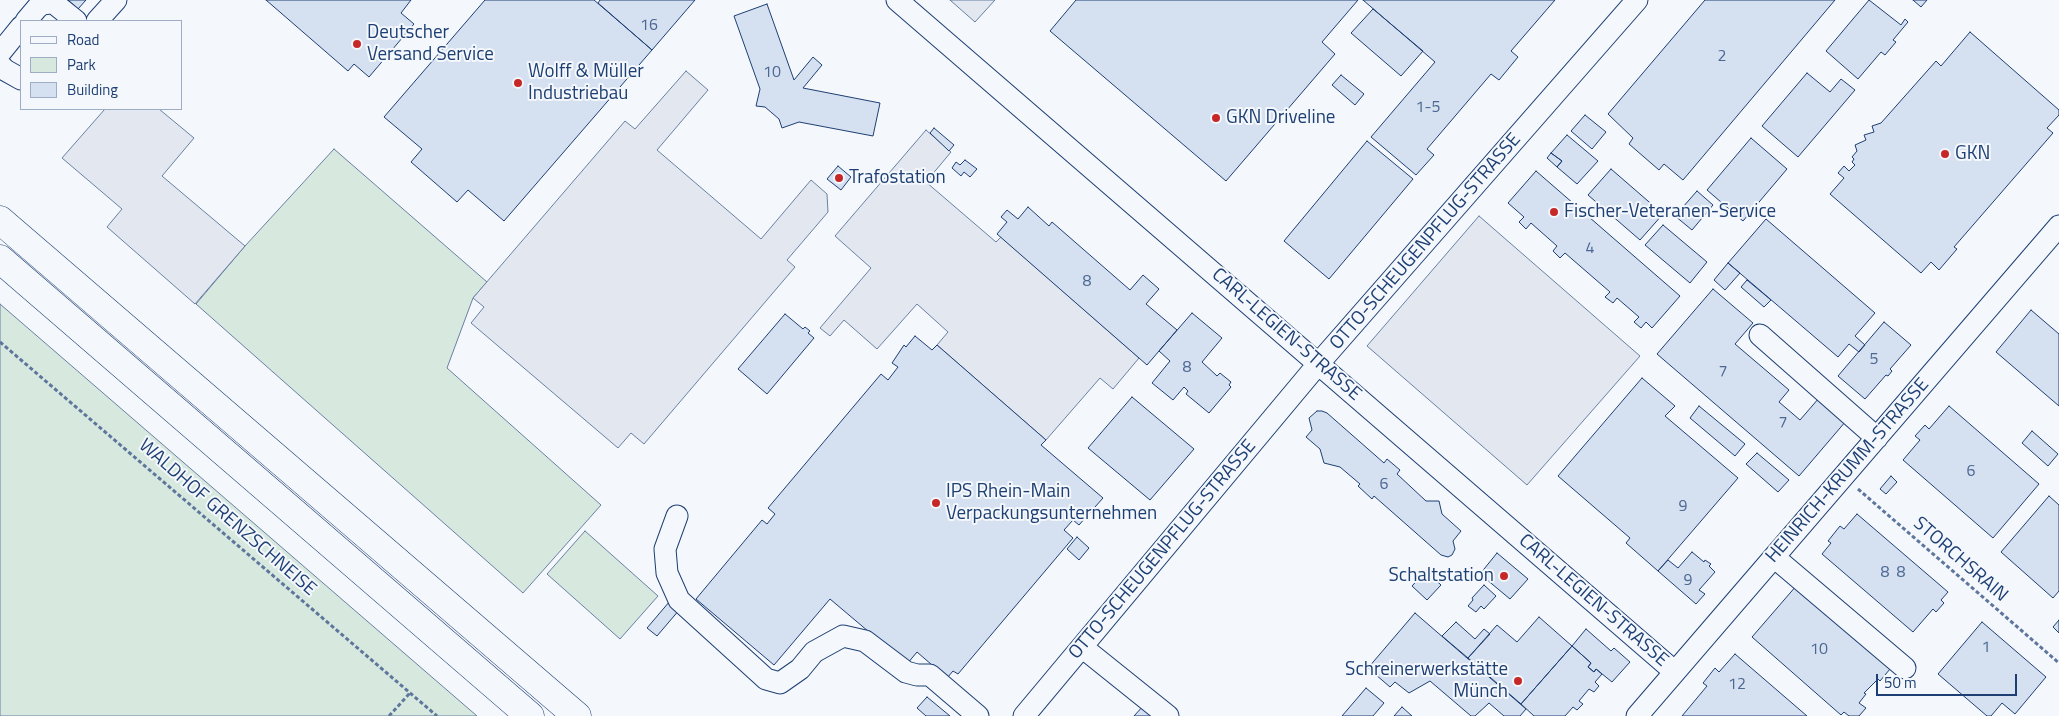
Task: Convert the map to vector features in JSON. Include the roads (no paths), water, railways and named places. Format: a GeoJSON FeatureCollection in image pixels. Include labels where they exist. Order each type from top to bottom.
{"type":"FeatureCollection","features":[{"type":"Feature","properties":{"kind":"main road"},"geometry":{"type":"LineString","coordinates":[[0,220],[577,716]]}},
{"type":"Feature","properties":{"kind":"main road"},"geometry":{"type":"LineString","coordinates":[[0,259],[530,716]]}},
{"type":"Feature","properties":{"kind":"street"},"geometry":{"type":"LineString","coordinates":[[97,20],[116,0]]}},
{"type":"Feature","properties":{"kind":"street","name":"CARL-LEGIEN-STRASSE"},"geometry":{"type":"LineString","coordinates":[[897,0],[1675,672]]}},
{"type":"Feature","properties":{"kind":"street","name":"OTTO-SCHEUGENPFLUG-STRASSE"},"geometry":{"type":"LineString","coordinates":[[1024,716],[1319,363],[1637,0]]}},
{"type":"Feature","properties":{"kind":"street"},"geometry":{"type":"LineString","coordinates":[[27,20],[42,4],[50,3],[55,4],[75,20]]}},
{"type":"Feature","properties":{"kind":"street"},"geometry":{"type":"LineString","coordinates":[[0,53],[20,28]]}},
{"type":"Feature","properties":{"kind":"street"},"geometry":{"type":"LineString","coordinates":[[0,65],[20,78]]}},
{"type":"Feature","properties":{"kind":"street","name":"HEINRICH-KRUMM-STRASSE"},"geometry":{"type":"LineString","coordinates":[[1637,716],[2059,226]]}},
{"type":"Feature","properties":{"kind":"street"},"geometry":{"type":"LineString","coordinates":[[1760,335],[1877,438]]}},
{"type":"Feature","properties":{"kind":"street"},"geometry":{"type":"LineString","coordinates":[[677,516],[665,549],[667,573],[679,600],[766,679],[780,683],[800,669],[814,652],[844,636],[864,641],[906,672],[917,675],[930,675],[978,716]]}},
{"type":"Feature","properties":{"kind":"street"},"geometry":{"type":"LineString","coordinates":[[1774,557],[1905,668]]}},
{"type":"Feature","properties":{"kind":"street"},"geometry":{"type":"LineString","coordinates":[[1082,647],[1168,716]]}},
{"type":"Feature","properties":{"kind":"place","name":"Deutscher Versand Service"},"geometry":{"type":"Point","coordinates":[357,44]}},
{"type":"Feature","properties":{"kind":"place","name":"Wolff & Müller Industriebau"},"geometry":{"type":"Point","coordinates":[518,83]}},
{"type":"Feature","properties":{"kind":"place","name":"GKN Driveline"},"geometry":{"type":"Point","coordinates":[1216,118]}},
{"type":"Feature","properties":{"kind":"place","name":"GKN"},"geometry":{"type":"Point","coordinates":[1945,154]}},
{"type":"Feature","properties":{"kind":"place","name":"Trafostation"},"geometry":{"type":"Point","coordinates":[839,178]}},
{"type":"Feature","properties":{"kind":"place","name":"Fischer-Veteranen-Service"},"geometry":{"type":"Point","coordinates":[1554,212]}},
{"type":"Feature","properties":{"kind":"place","name":"IPS Rhein-Main Verpackungsunternehmen"},"geometry":{"type":"Point","coordinates":[936,503]}},
{"type":"Feature","properties":{"kind":"place","name":"Schaltstation"},"geometry":{"type":"Point","coordinates":[1504,576]}},
{"type":"Feature","properties":{"kind":"place","name":"Schreinerwerkstätte Münch"},"geometry":{"type":"Point","coordinates":[1518,681]}}]}
